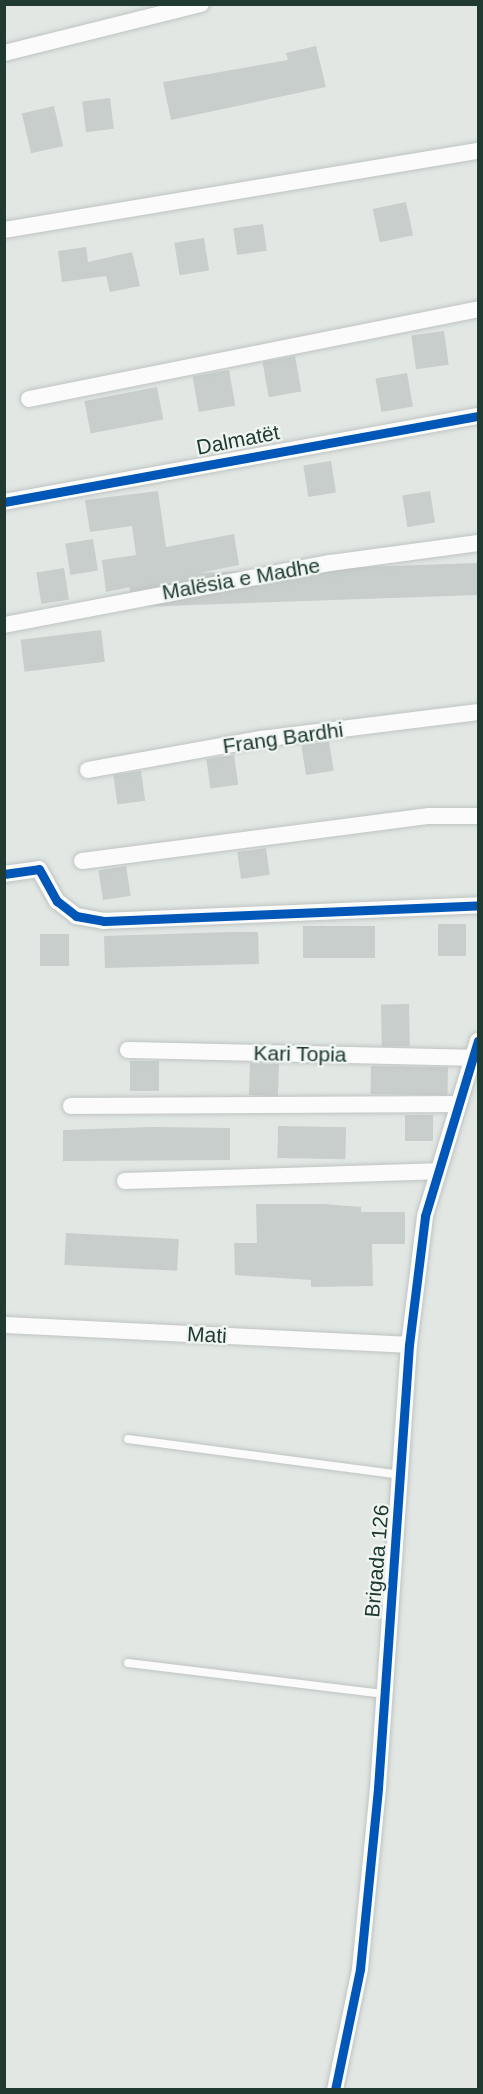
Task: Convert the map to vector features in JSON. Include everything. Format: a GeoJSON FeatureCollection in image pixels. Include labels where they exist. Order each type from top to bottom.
{"type":"FeatureCollection","features":[{"type":"Feature","properties":{"kind":"street"},"geometry":{"type":"LineString","coordinates":[[4,53],[201,4]]}},
{"type":"Feature","properties":{"kind":"street"},"geometry":{"type":"LineString","coordinates":[[4,230],[478,151]]}},
{"type":"Feature","properties":{"kind":"street"},"geometry":{"type":"LineString","coordinates":[[29,399],[478,309]]}},
{"type":"Feature","properties":{"kind":"street","name":"Dalmatët"},"geometry":{"type":"LineString","coordinates":[[4,502],[478,416]]}},
{"type":"Feature","properties":{"kind":"street","name":"Malësia e Madhe"},"geometry":{"type":"LineString","coordinates":[[4,625],[330,563],[478,543]]}},
{"type":"Feature","properties":{"kind":"street","name":"Frang Bardhi"},"geometry":{"type":"LineString","coordinates":[[88,770],[261,739],[478,712]]}},
{"type":"Feature","properties":{"kind":"street"},"geometry":{"type":"LineString","coordinates":[[82,861],[429,816],[478,816]]}},
{"type":"Feature","properties":{"kind":"street"},"geometry":{"type":"LineString","coordinates":[[4,874],[39,869],[63,906],[76,916],[104,921],[478,905]]}},
{"type":"Feature","properties":{"kind":"street","name":"Brigada 126"},"geometry":{"type":"LineString","coordinates":[[335,2090],[360,1969],[385,1694],[402,1476],[409,1345],[425,1216],[478,1041]]}},
{"type":"Feature","properties":{"kind":"street","name":"Kari Topia"},"geometry":{"type":"LineString","coordinates":[[128,1050],[472,1058]]}},
{"type":"Feature","properties":{"kind":"street"},"geometry":{"type":"LineString","coordinates":[[71,1106],[458,1104]]}},
{"type":"Feature","properties":{"kind":"street"},"geometry":{"type":"LineString","coordinates":[[125,1181],[437,1171]]}},
{"type":"Feature","properties":{"kind":"street","name":"Mati"},"geometry":{"type":"LineString","coordinates":[[4,1325],[409,1345]]}},
{"type":"Feature","properties":{"kind":"lane"},"geometry":{"type":"LineString","coordinates":[[128,1439],[402,1476]]}},
{"type":"Feature","properties":{"kind":"lane"},"geometry":{"type":"LineString","coordinates":[[128,1663],[385,1694]]}},
{"type":"Feature","properties":{"kind":"building"},"geometry":{"type":"Polygon","coordinates":[[[316,46],[326,87],[171,120],[163,82],[288,60],[286,53],[316,46]]]}},
{"type":"Feature","properties":{"kind":"building"},"geometry":{"type":"Polygon","coordinates":[[[110,98],[114,129],[86,132],[82,101],[110,98]]]}},
{"type":"Feature","properties":{"kind":"building"},"geometry":{"type":"Polygon","coordinates":[[[54,106],[63,146],[31,153],[22,113],[54,106]]]}},
{"type":"Feature","properties":{"kind":"building"},"geometry":{"type":"Polygon","coordinates":[[[406,202],[413,235],[380,242],[373,209],[406,202]]]}},
{"type":"Feature","properties":{"kind":"building"},"geometry":{"type":"Polygon","coordinates":[[[263,224],[267,251],[237,255],[233,228],[263,224]]]}},
{"type":"Feature","properties":{"kind":"building"},"geometry":{"type":"Polygon","coordinates":[[[204,238],[209,271],[180,275],[174,243],[204,238]]]}},
{"type":"Feature","properties":{"kind":"building"},"geometry":{"type":"Polygon","coordinates":[[[86,247],[88,262],[132,252],[140,286],[110,292],[106,276],[62,282],[58,251],[86,247]]]}},
{"type":"Feature","properties":{"kind":"building"},"geometry":{"type":"Polygon","coordinates":[[[444,331],[449,365],[416,369],[411,336],[444,331]]]}},
{"type":"Feature","properties":{"kind":"building"},"geometry":{"type":"Polygon","coordinates":[[[295,356],[301,391],[269,397],[263,362],[295,356]]]}},
{"type":"Feature","properties":{"kind":"building"},"geometry":{"type":"Polygon","coordinates":[[[229,370],[235,405],[199,412],[193,376],[229,370]]]}},
{"type":"Feature","properties":{"kind":"building"},"geometry":{"type":"Polygon","coordinates":[[[407,373],[413,406],[381,412],[375,379],[407,373]]]}},
{"type":"Feature","properties":{"kind":"building"},"geometry":{"type":"Polygon","coordinates":[[[157,387],[163,419],[91,434],[84,401],[157,387]]]}},
{"type":"Feature","properties":{"kind":"building"},"geometry":{"type":"Polygon","coordinates":[[[331,461],[336,493],[308,497],[303,465],[331,461]]]}},
{"type":"Feature","properties":{"kind":"building"},"geometry":{"type":"Polygon","coordinates":[[[158,491],[166,547],[234,534],[239,565],[106,592],[102,560],[136,555],[132,526],[90,532],[85,500],[158,491]]]}},
{"type":"Feature","properties":{"kind":"building"},"geometry":{"type":"Polygon","coordinates":[[[430,491],[435,523],[407,527],[402,495],[430,491]]]}},
{"type":"Feature","properties":{"kind":"building"},"geometry":{"type":"Polygon","coordinates":[[[93,539],[98,571],[70,575],[65,543],[93,539]]]}},
{"type":"Feature","properties":{"kind":"building"},"geometry":{"type":"Polygon","coordinates":[[[477,563],[478,595],[130,607],[129,575],[477,563]]]}},
{"type":"Feature","properties":{"kind":"building"},"geometry":{"type":"Polygon","coordinates":[[[64,568],[69,600],[41,604],[36,572],[64,568]]]}},
{"type":"Feature","properties":{"kind":"building"},"geometry":{"type":"Polygon","coordinates":[[[101,630],[105,662],[25,672],[21,640],[101,630]]]}},
{"type":"Feature","properties":{"kind":"building"},"geometry":{"type":"Polygon","coordinates":[[[329,741],[334,771],[306,775],[301,745],[329,741]]]}},
{"type":"Feature","properties":{"kind":"building"},"geometry":{"type":"Polygon","coordinates":[[[234,755],[238,785],[210,789],[206,759],[234,755]]]}},
{"type":"Feature","properties":{"kind":"building"},"geometry":{"type":"Polygon","coordinates":[[[141,771],[145,801],[117,805],[113,775],[141,771]]]}},
{"type":"Feature","properties":{"kind":"building"},"geometry":{"type":"Polygon","coordinates":[[[266,848],[270,875],[241,879],[237,852],[266,848]]]}},
{"type":"Feature","properties":{"kind":"building"},"geometry":{"type":"Polygon","coordinates":[[[126,866],[131,896],[103,900],[98,870],[126,866]]]}},
{"type":"Feature","properties":{"kind":"building"},"geometry":{"type":"Polygon","coordinates":[[[438,924],[466,924],[466,956],[438,956],[438,924]]]}},
{"type":"Feature","properties":{"kind":"building"},"geometry":{"type":"Polygon","coordinates":[[[303,926],[375,926],[375,958],[303,958],[303,926]]]}},
{"type":"Feature","properties":{"kind":"building"},"geometry":{"type":"Polygon","coordinates":[[[258,932],[259,964],[105,968],[104,936],[258,932]]]}},
{"type":"Feature","properties":{"kind":"building"},"geometry":{"type":"Polygon","coordinates":[[[40,934],[69,934],[69,966],[40,966],[40,934]]]}},
{"type":"Feature","properties":{"kind":"building"},"geometry":{"type":"Polygon","coordinates":[[[381,1004],[409,1004],[410,1046],[382,1046],[381,1004]]]}},
{"type":"Feature","properties":{"kind":"building"},"geometry":{"type":"Polygon","coordinates":[[[130,1061],[159,1061],[159,1091],[130,1091],[130,1061]]]}},
{"type":"Feature","properties":{"kind":"building"},"geometry":{"type":"Polygon","coordinates":[[[250,1063],[279,1064],[278,1096],[249,1095],[250,1063]]]}},
{"type":"Feature","properties":{"kind":"building"},"geometry":{"type":"Polygon","coordinates":[[[371,1066],[448,1067],[447,1095],[371,1094],[371,1066]]]}},
{"type":"Feature","properties":{"kind":"building"},"geometry":{"type":"Polygon","coordinates":[[[405,1115],[433,1115],[433,1141],[405,1141],[405,1115]]]}},
{"type":"Feature","properties":{"kind":"building"},"geometry":{"type":"Polygon","coordinates":[[[278,1126],[346,1127],[345,1159],[277,1158],[278,1126]]]}},
{"type":"Feature","properties":{"kind":"building"},"geometry":{"type":"Polygon","coordinates":[[[152,1127],[230,1128],[230,1160],[63,1161],[63,1130],[152,1127]]]}},
{"type":"Feature","properties":{"kind":"building"},"geometry":{"type":"Polygon","coordinates":[[[256,1204],[324,1204],[361,1207],[361,1212],[405,1212],[405,1244],[372,1244],[373,1286],[311,1287],[311,1280],[235,1275],[234,1243],[257,1243],[256,1204]]]}},
{"type":"Feature","properties":{"kind":"building"},"geometry":{"type":"Polygon","coordinates":[[[66,1233],[179,1239],[177,1271],[64,1265],[66,1233]]]}},
{"type":"Feature","properties":{"kind":"cycle path"},"geometry":{"type":"LineString","coordinates":[[4,502],[478,416]]}},
{"type":"Feature","properties":{"kind":"cycle path"},"geometry":{"type":"LineString","coordinates":[[4,874],[39,869],[57,901],[76,916],[104,921],[478,905]]}},
{"type":"Feature","properties":{"kind":"cycle path"},"geometry":{"type":"LineString","coordinates":[[335,2090],[360,1969],[378,1788],[409,1345],[425,1216],[478,1041]]}}]}
